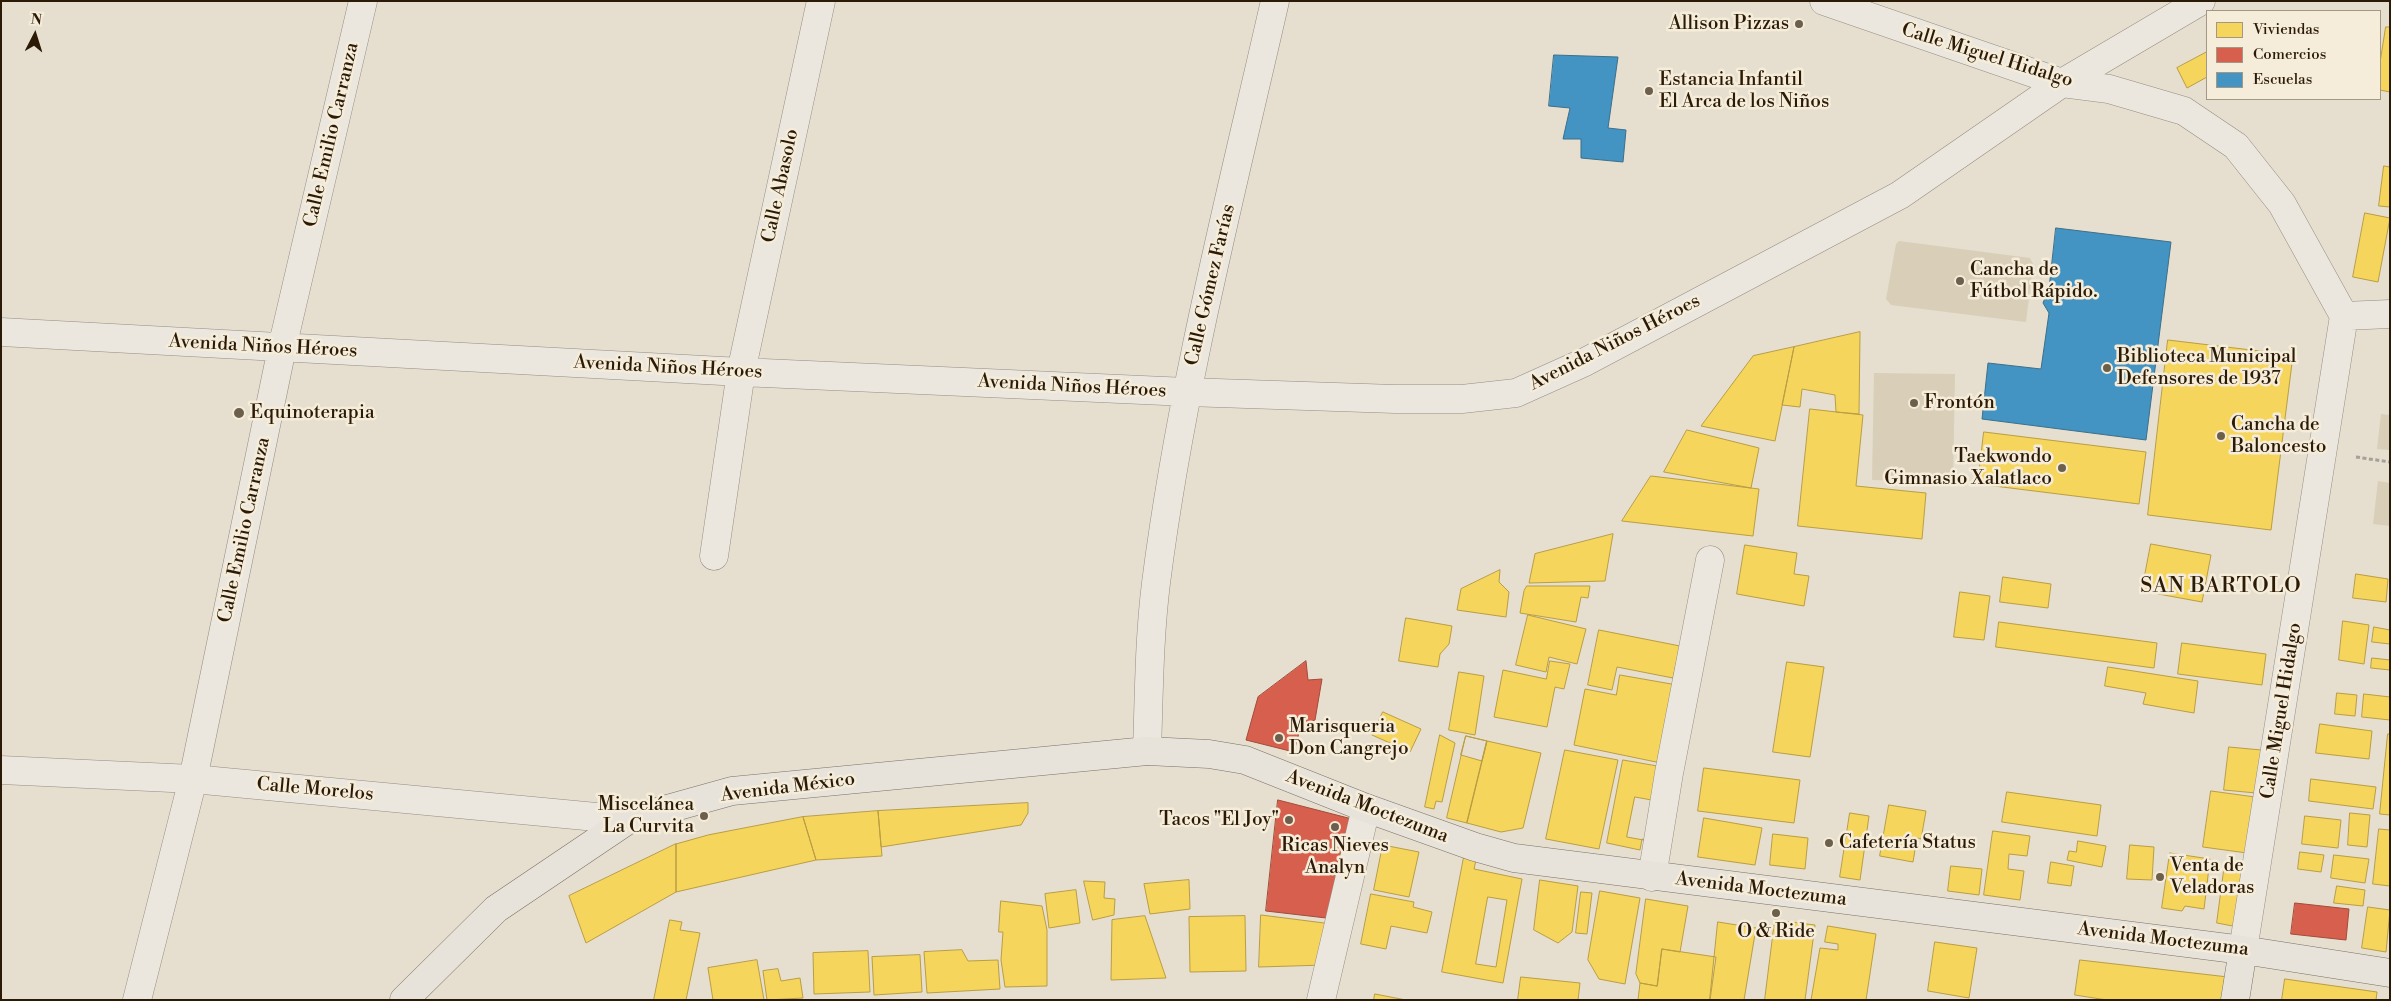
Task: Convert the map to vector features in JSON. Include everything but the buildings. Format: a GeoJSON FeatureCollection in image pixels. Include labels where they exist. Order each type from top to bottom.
{"type":"FeatureCollection","features":[{"type":"Feature","properties":{"kind":"main road","name":"Avenida Moctezuma"},"geometry":{"type":"LineString","coordinates":[[1147,751],[1209,754],[1244,760],[1366,808],[1475,847],[1514,858],[2243,950],[2390,973]]}},
{"type":"Feature","properties":{"kind":"main road","name":"Avenida México"},"geometry":{"type":"LineString","coordinates":[[404,1000],[496,909],[628,820],[732,792],[1147,751]]}},
{"type":"Feature","properties":{"kind":"main road","name":"Calle Miguel Hidalgo"},"geometry":{"type":"LineString","coordinates":[[2235,1000],[2243,950]]}},
{"type":"Feature","properties":{"kind":"street","name":"Calle Emilio Carranza"},"geometry":{"type":"LineString","coordinates":[[137,1000],[193,779],[282,348],[363,1]]}},
{"type":"Feature","properties":{"kind":"street","name":"Calle Abasolo"},"geometry":{"type":"LineString","coordinates":[[714,556],[741,372],[821,1]]}},
{"type":"Feature","properties":{"kind":"street","name":"Calle Gómez Farías"},"geometry":{"type":"LineString","coordinates":[[1147,751],[1150,645],[1156,583],[1187,392],[1275,1]]}},
{"type":"Feature","properties":{"kind":"street","name":"Calle Miguel Hidalgo"},"geometry":{"type":"LineString","coordinates":[[1824,1],[2062,83],[2109,89],[2184,111],[2236,146],[2282,204],[2344,316],[2243,950]]}},
{"type":"Feature","properties":{"kind":"street","name":"Avenida Niños Héroes"},"geometry":{"type":"LineString","coordinates":[[1,332],[741,372],[1187,392],[1434,399],[1462,399],[1516,393],[1585,362],[1900,195],[2062,83],[2201,1]]}},
{"type":"Feature","properties":{"kind":"street"},"geometry":{"type":"LineString","coordinates":[[2344,316],[2390,314]]}},
{"type":"Feature","properties":{"kind":"street"},"geometry":{"type":"LineString","coordinates":[[1652,876],[1668,773],[1710,560]]}},
{"type":"Feature","properties":{"kind":"street","name":"Calle Morelos"},"geometry":{"type":"LineString","coordinates":[[1,770],[193,779],[628,820]]}},
{"type":"Feature","properties":{"kind":"street"},"geometry":{"type":"LineString","coordinates":[[1321,1000],[1366,808]]}},
{"type":"Feature","properties":{"kind":"shaded area","name":"Cancha de Fútbol Rápido."},"geometry":{"type":"Polygon","coordinates":[[[1899,241],[2030,258],[2033,264],[2026,322],[1891,305],[1886,299],[1896,244],[1899,241]]]}},
{"type":"Feature","properties":{"kind":"shaded area","name":"Frontón"},"geometry":{"type":"Polygon","coordinates":[[[1874,373],[1955,374],[1953,482],[1872,480],[1874,373]]]}},
{"type":"Feature","properties":{"kind":"shaded area"},"geometry":{"type":"Polygon","coordinates":[[[2381,414],[2390,415],[2390,450],[2377,449],[2381,414]]]}},
{"type":"Feature","properties":{"kind":"shaded area"},"geometry":{"type":"Polygon","coordinates":[[[2378,481],[2390,483],[2390,526],[2373,524],[2378,481]]]}},
{"type":"Feature","properties":{"kind":"place","name":"Allison Pizzas"},"geometry":{"type":"Point","coordinates":[1799,24]}},
{"type":"Feature","properties":{"kind":"place","name":"Estancia Infantil El Arca de los Niños"},"geometry":{"type":"Point","coordinates":[1649,91]}},
{"type":"Feature","properties":{"kind":"place","name":"Cancha de Fútbol Rápido."},"geometry":{"type":"Point","coordinates":[1960,281]}},
{"type":"Feature","properties":{"kind":"place","name":"Biblioteca Municipal Defensores de 1937"},"geometry":{"type":"Point","coordinates":[2107,368]}},
{"type":"Feature","properties":{"kind":"place","name":"Frontón"},"geometry":{"type":"Point","coordinates":[1914,403]}},
{"type":"Feature","properties":{"kind":"place","name":"Equinoterapia"},"geometry":{"type":"Point","coordinates":[239,413]}},
{"type":"Feature","properties":{"kind":"place","name":"Cancha de Baloncesto"},"geometry":{"type":"Point","coordinates":[2221,436]}},
{"type":"Feature","properties":{"kind":"place","name":"Taekwondo Gimnasio Xalatlaco"},"geometry":{"type":"Point","coordinates":[2062,468]}},
{"type":"Feature","properties":{"kind":"place","name":"Marisqueria Don Cangrejo"},"geometry":{"type":"Point","coordinates":[1279,738]}},
{"type":"Feature","properties":{"kind":"place","name":"Miscelánea La Curvita"},"geometry":{"type":"Point","coordinates":[704,816]}},
{"type":"Feature","properties":{"kind":"place","name":"Tacos \"El Joy\""},"geometry":{"type":"Point","coordinates":[1289,820]}},
{"type":"Feature","properties":{"kind":"place","name":"Ricas Nieves Analyn"},"geometry":{"type":"Point","coordinates":[1335,827]}},
{"type":"Feature","properties":{"kind":"place","name":"Cafetería Status"},"geometry":{"type":"Point","coordinates":[1829,843]}},
{"type":"Feature","properties":{"kind":"place","name":"Venta de Veladoras"},"geometry":{"type":"Point","coordinates":[2160,877]}},
{"type":"Feature","properties":{"kind":"place","name":"O & Ride"},"geometry":{"type":"Point","coordinates":[1776,913]}},
{"type":"Feature","properties":{"kind":"district","name":"SAN BARTOLO"},"geometry":{"type":"Point","coordinates":[2221,587]}}]}
